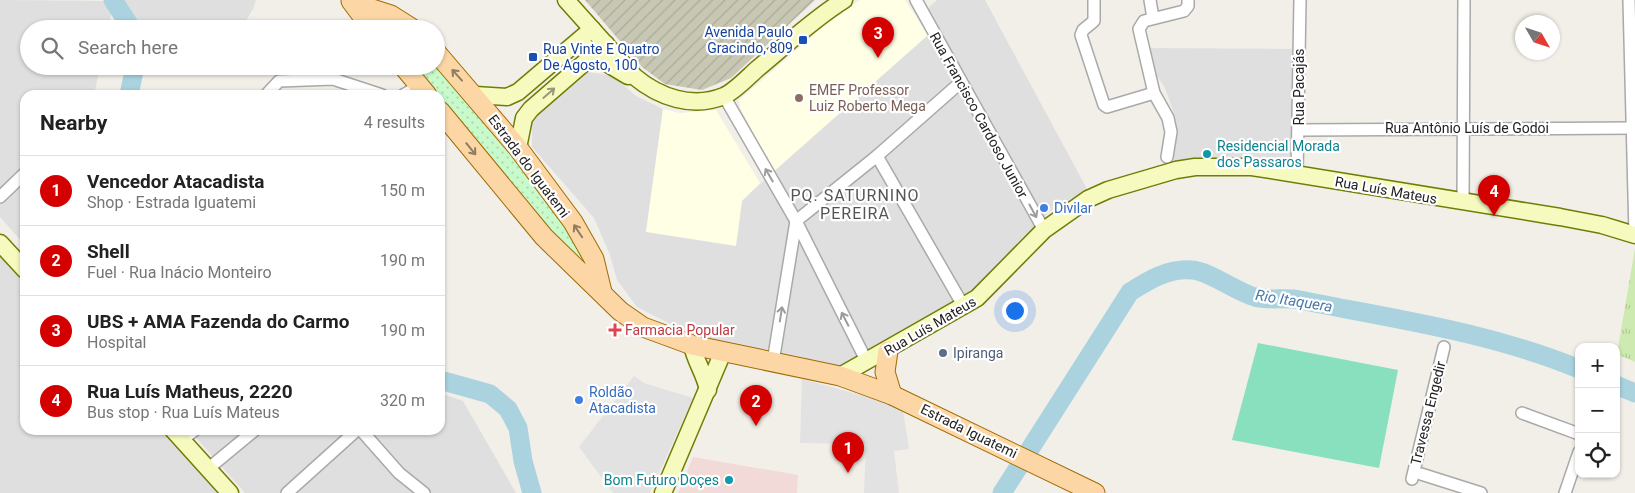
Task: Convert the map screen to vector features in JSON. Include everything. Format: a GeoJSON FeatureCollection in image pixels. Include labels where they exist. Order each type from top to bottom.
{"type":"FeatureCollection","features":[{"type":"Feature","properties":{"kind":"main road"},"geometry":{"type":"LineString","coordinates":[[352,2],[391,15],[399,20]]}},
{"type":"Feature","properties":{"kind":"main road"},"geometry":{"type":"LineString","coordinates":[[352,2],[366,20]]}},
{"type":"Feature","properties":{"kind":"main road"},"geometry":{"type":"LineString","coordinates":[[379,20],[391,15]]}},
{"type":"Feature","properties":{"kind":"main road","name":"Estrada do Iguatemi"},"geometry":{"type":"LineString","coordinates":[[445,62],[518,148],[578,230],[594,259],[602,292]]}},
{"type":"Feature","properties":{"kind":"main road"},"geometry":{"type":"LineString","coordinates":[[410,75],[423,90]]}},
{"type":"Feature","properties":{"kind":"main road","name":"Estrada do Iguatemi"},"geometry":{"type":"LineString","coordinates":[[445,117],[544,237],[620,311],[643,327],[692,345],[840,376]]}},
{"type":"Feature","properties":{"kind":"main road"},"geometry":{"type":"LineString","coordinates":[[577,271],[588,268],[594,259]]}},
{"type":"Feature","properties":{"kind":"main road"},"geometry":{"type":"LineString","coordinates":[[888,351],[885,372],[892,395]]}},
{"type":"Feature","properties":{"kind":"main road","name":"Estrada Iguatemi"},"geometry":{"type":"LineString","coordinates":[[840,376],[892,395],[1095,493]]}},
{"type":"Feature","properties":{"kind":"street"},"geometry":{"type":"LineString","coordinates":[[566,0],[586,34],[621,74],[634,77],[660,95],[674,100],[697,101],[724,96],[836,0]]}},
{"type":"Feature","properties":{"kind":"street"},"geometry":{"type":"LineString","coordinates":[[824,12],[844,0]]}},
{"type":"Feature","properties":{"kind":"street"},"geometry":{"type":"LineString","coordinates":[[917,4],[928,0]]}},
{"type":"Feature","properties":{"kind":"street"},"geometry":{"type":"LineString","coordinates":[[1094,0],[1094,21],[1083,30],[1081,35],[1104,105],[1107,107],[1154,92]]}},
{"type":"Feature","properties":{"kind":"street"},"geometry":{"type":"LineString","coordinates":[[1150,0],[1153,18]]}},
{"type":"Feature","properties":{"kind":"street"},"geometry":{"type":"LineString","coordinates":[[1167,157],[1171,132],[1168,118],[1154,92],[1139,28],[1144,21],[1184,11],[1188,6],[1188,0]]}},
{"type":"Feature","properties":{"kind":"street","name":"Rua Pacajás"},"geometry":{"type":"LineString","coordinates":[[1297,174],[1300,0]]}},
{"type":"Feature","properties":{"kind":"street"},"geometry":{"type":"LineString","coordinates":[[1463,203],[1464,0]]}},
{"type":"Feature","properties":{"kind":"street"},"geometry":{"type":"LineString","coordinates":[[1629,0],[1634,128],[1635,235]]}},
{"type":"Feature","properties":{"kind":"street","name":"Rua Francisco Cardoso Junior"},"geometry":{"type":"LineString","coordinates":[[917,4],[1044,230]]}},
{"type":"Feature","properties":{"kind":"street"},"geometry":{"type":"LineString","coordinates":[[475,95],[507,97],[518,92],[586,34]]}},
{"type":"Feature","properties":{"kind":"street"},"geometry":{"type":"LineString","coordinates":[[518,148],[524,118],[600,50]]}},
{"type":"Feature","properties":{"kind":"street"},"geometry":{"type":"LineString","coordinates":[[271,90],[279,81],[328,78],[366,90]]}},
{"type":"Feature","properties":{"kind":"street"},"geometry":{"type":"LineString","coordinates":[[774,362],[796,221],[877,156],[961,82]]}},
{"type":"Feature","properties":{"kind":"street"},"geometry":{"type":"LineString","coordinates":[[518,92],[518,100],[522,106],[532,109]]}},
{"type":"Feature","properties":{"kind":"street"},"geometry":{"type":"LineString","coordinates":[[724,96],[796,221],[867,362]]}},
{"type":"Feature","properties":{"kind":"street","name":"Rua Antônio Luís de Godoi"},"geometry":{"type":"LineString","coordinates":[[1299,130],[1634,128]]}},
{"type":"Feature","properties":{"kind":"street"},"geometry":{"type":"LineString","coordinates":[[877,156],[964,307]]}},
{"type":"Feature","properties":{"kind":"street","name":"Rua Luís Mateus"},"geometry":{"type":"LineString","coordinates":[[840,376],[888,351],[982,295],[1044,230],[1097,194],[1176,170],[1195,167],[1234,166],[1297,174],[1463,203],[1560,217],[1602,225],[1635,235]]}},
{"type":"Feature","properties":{"kind":"street"},"geometry":{"type":"LineString","coordinates":[[0,197],[20,178]]}},
{"type":"Feature","properties":{"kind":"street"},"geometry":{"type":"LineString","coordinates":[[0,243],[20,265]]}},
{"type":"Feature","properties":{"kind":"street"},"geometry":{"type":"LineString","coordinates":[[692,345],[695,359],[704,375],[708,390]]}},
{"type":"Feature","properties":{"kind":"street","name":"Travessa Engedir"},"geometry":{"type":"LineString","coordinates":[[1444,347],[1416,476],[1481,493]]}},
{"type":"Feature","properties":{"kind":"street"},"geometry":{"type":"LineString","coordinates":[[663,493],[723,352]]}},
{"type":"Feature","properties":{"kind":"street"},"geometry":{"type":"LineString","coordinates":[[1522,413],[1576,433]]}},
{"type":"Feature","properties":{"kind":"street"},"geometry":{"type":"LineString","coordinates":[[184,435],[230,493]]}},
{"type":"Feature","properties":{"kind":"street"},"geometry":{"type":"LineString","coordinates":[[209,468],[249,435]]}},
{"type":"Feature","properties":{"kind":"street"},"geometry":{"type":"LineString","coordinates":[[287,493],[353,435]]}},
{"type":"Feature","properties":{"kind":"street"},"geometry":{"type":"LineString","coordinates":[[364,435],[399,473],[424,493]]}},
{"type":"Feature","properties":{"kind":"street"},"geometry":{"type":"LineString","coordinates":[[1565,493],[1575,464]]}},
{"type":"Feature","properties":{"kind":"shaded area"},"geometry":{"type":"Polygon","coordinates":[[[0,0],[114,1],[110,20],[20,20],[20,75],[98,75],[95,90],[20,90],[20,239],[0,217],[0,0]]]}},
{"type":"Feature","properties":{"kind":"shaded area"},"geometry":{"type":"Polygon","coordinates":[[[122,0],[256,0],[246,20],[132,20],[122,0]]]}},
{"type":"Feature","properties":{"kind":"shaded area"},"geometry":{"type":"Polygon","coordinates":[[[585,0],[815,0],[731,78],[702,90],[665,84],[642,67],[585,0]]]}},
{"type":"Feature","properties":{"kind":"shaded area","name":"EMEF Professor Luiz Roberto Mega"},"geometry":{"type":"Polygon","coordinates":[[[860,0],[905,0],[928,35],[774,171],[740,108],[739,100],[825,25],[860,0]]]}},
{"type":"Feature","properties":{"kind":"shaded area"},"geometry":{"type":"Polygon","coordinates":[[[937,0],[985,0],[1087,189],[1049,212],[968,297],[838,367],[698,338],[637,307],[617,280],[610,255],[594,218],[532,147],[532,120],[589,72],[613,76],[636,96],[663,109],[646,232],[741,201],[938,26],[928,8],[937,0]]]}},
{"type":"Feature","properties":{"kind":"shaded area"},"geometry":{"type":"Polygon","coordinates":[[[1146,48],[1292,49],[1291,165],[1244,157],[1173,162],[1177,134],[1175,116],[1165,88],[1155,73],[1146,48]]]}},
{"type":"Feature","properties":{"kind":"shaded area"},"geometry":{"type":"Polygon","coordinates":[[[663,109],[680,113],[716,110],[760,183],[742,201],[736,246],[646,232],[663,109]]]}},
{"type":"Feature","properties":{"kind":"shaded area"},"geometry":{"type":"Polygon","coordinates":[[[0,250],[20,272],[20,435],[167,435],[219,493],[0,493],[0,250]]]}},
{"type":"Feature","properties":{"kind":"shaded area"},"geometry":{"type":"Polygon","coordinates":[[[634,376],[644,383],[693,398],[650,493],[613,493],[579,447],[634,376]]]}},
{"type":"Feature","properties":{"kind":"shaded area"},"geometry":{"type":"Polygon","coordinates":[[[802,379],[878,400],[903,410],[909,449],[894,451],[899,493],[864,493],[866,444],[800,443],[802,379]]]}},
{"type":"Feature","properties":{"kind":"shaded area"},"geometry":{"type":"Polygon","coordinates":[[[445,395],[463,401],[516,493],[245,493],[193,435],[445,435],[445,395]]]}},
{"type":"Feature","properties":{"kind":"shaded area"},"geometry":{"type":"Polygon","coordinates":[[[693,457],[798,475],[797,493],[678,493],[693,457]]]}},
{"type":"Feature","properties":{"kind":"green space"},"geometry":{"type":"Polygon","coordinates":[[[445,64],[594,259],[584,270],[445,117],[445,90],[423,90],[410,75],[445,75],[445,64]]]}},
{"type":"Feature","properties":{"kind":"green space"},"geometry":{"type":"Polygon","coordinates":[[[1635,248],[1635,362],[1620,355],[1619,343],[1635,248]]]}},
{"type":"Feature","properties":{"kind":"green space"},"geometry":{"type":"Polygon","coordinates":[[[1258,343],[1398,370],[1379,468],[1232,440],[1258,343]]]}},
{"type":"Feature","properties":{"kind":"waterway"},"geometry":{"type":"LineString","coordinates":[[113,0],[126,20]]}},
{"type":"Feature","properties":{"kind":"waterway"},"geometry":{"type":"LineString","coordinates":[[130,90],[133,75]]}},
{"type":"Feature","properties":{"kind":"waterway","name":"Rio Itaquera"},"geometry":{"type":"LineString","coordinates":[[1002,493],[1130,292],[1152,279],[1175,271],[1199,271],[1255,297],[1300,300],[1406,320],[1476,336],[1511,345],[1575,367]]}},
{"type":"Feature","properties":{"kind":"waterway"},"geometry":{"type":"LineString","coordinates":[[445,381],[490,394],[508,409],[518,428],[523,461],[532,493]]}},
{"type":"Feature","properties":{"kind":"waterway","name":"Rio Itaquera"},"geometry":{"type":"LineString","coordinates":[[1620,387],[1635,393]]}},
{"type":"Feature","properties":{"kind":"place","name":"Avenida Paulo Gracindo, 809"},"geometry":{"type":"Point","coordinates":[803,40]}},
{"type":"Feature","properties":{"kind":"place","name":"Rua Vinte E Quatro De Agosto, 100"},"geometry":{"type":"Point","coordinates":[533,57]}},
{"type":"Feature","properties":{"kind":"place","name":"UBS + AMA Fazenda do Carmo"},"geometry":{"type":"Point","coordinates":[878,58]}},
{"type":"Feature","properties":{"kind":"place","name":"EMEF Professor Luiz Roberto Mega"},"geometry":{"type":"Point","coordinates":[799,98]}},
{"type":"Feature","properties":{"kind":"place","name":"Residencial Morada dos Passaros"},"geometry":{"type":"Point","coordinates":[1207,154]}},
{"type":"Feature","properties":{"kind":"place","name":"Divilar"},"geometry":{"type":"Point","coordinates":[1044,208]}},
{"type":"Feature","properties":{"kind":"place","name":"Rua Luís Matheus, 2220"},"geometry":{"type":"Point","coordinates":[1494,216]}},
{"type":"Feature","properties":{"kind":"place","name":"Farmacia Popular"},"geometry":{"type":"Point","coordinates":[615,330]}},
{"type":"Feature","properties":{"kind":"place","name":"Ipiranga"},"geometry":{"type":"Point","coordinates":[943,353]}},
{"type":"Feature","properties":{"kind":"place","name":"Roldão Atacadista"},"geometry":{"type":"Point","coordinates":[579,400]}},
{"type":"Feature","properties":{"kind":"place","name":"Shell"},"geometry":{"type":"Point","coordinates":[756,426]}},
{"type":"Feature","properties":{"kind":"place","name":"Vencedor Atacadista"},"geometry":{"type":"Point","coordinates":[848,473]}},
{"type":"Feature","properties":{"kind":"place","name":"Bom Futuro Doçes"},"geometry":{"type":"Point","coordinates":[729,480]}},
{"type":"Feature","properties":{"kind":"district","name":"PQ. SATURNINO PEREIRA"},"geometry":{"type":"Point","coordinates":[855,204]}}]}
